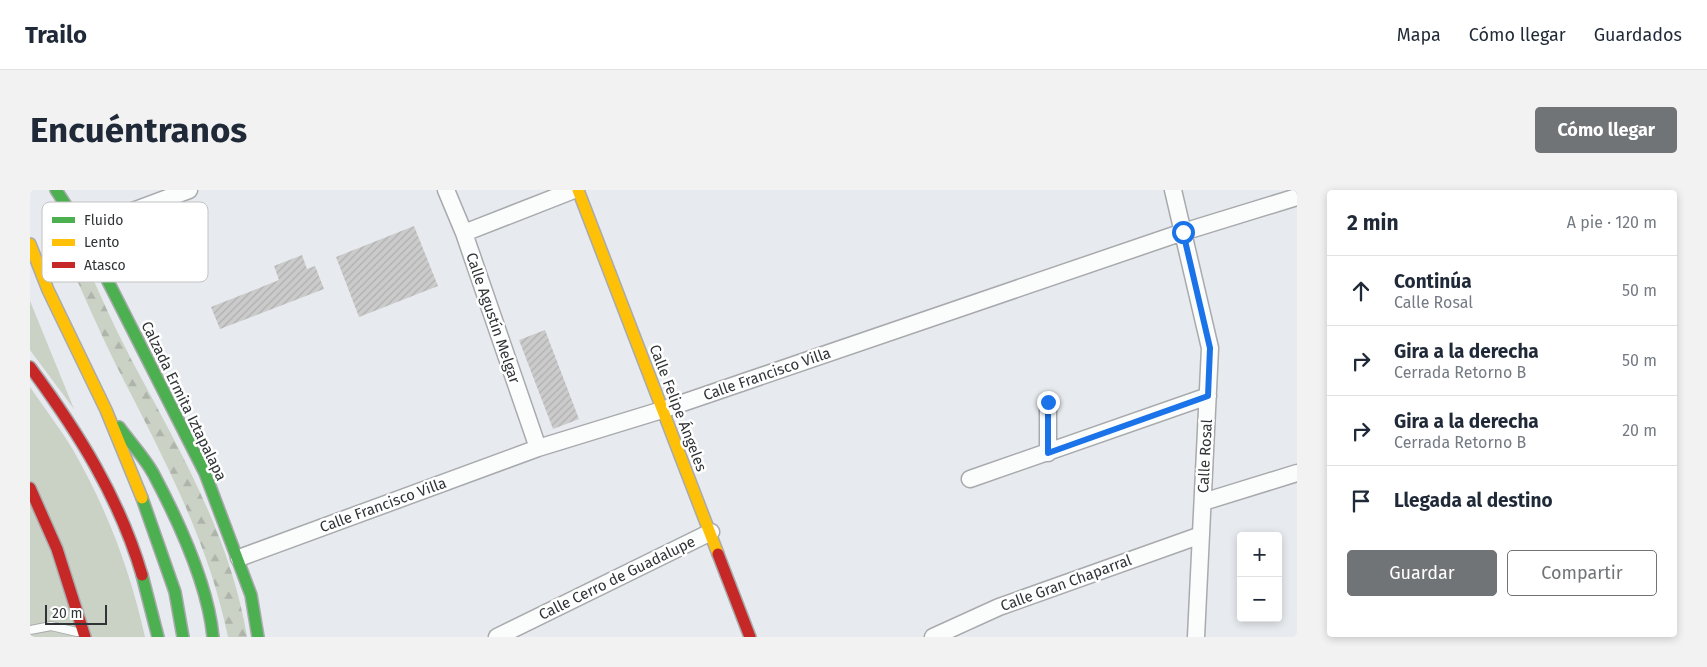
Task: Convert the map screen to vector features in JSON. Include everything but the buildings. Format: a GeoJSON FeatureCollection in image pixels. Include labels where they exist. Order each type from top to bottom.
{"type":"FeatureCollection","features":[{"type":"Feature","properties":{"kind":"main road","name":"Calzada Ermita Iztapalapa"},"geometry":{"type":"LineString","coordinates":[[56,190],[64,202]]}},
{"type":"Feature","properties":{"kind":"main road","name":"Calle Felipe Ángeles"},"geometry":{"type":"LineString","coordinates":[[576,190],[711,532],[750,637]]}},
{"type":"Feature","properties":{"kind":"main road"},"geometry":{"type":"LineString","coordinates":[[30,244],[42,275]]}},
{"type":"Feature","properties":{"kind":"main road"},"geometry":{"type":"LineString","coordinates":[[45,282],[106,410],[156,533],[175,592],[183,637]]}},
{"type":"Feature","properties":{"kind":"main road","name":"Calzada Ermita Iztapalapa"},"geometry":{"type":"LineString","coordinates":[[108,282],[205,473],[239,558],[251,595],[258,637]]}},
{"type":"Feature","properties":{"kind":"main road"},"geometry":{"type":"LineString","coordinates":[[30,367],[65,415],[101,473],[126,530],[148,595],[158,637]]}},
{"type":"Feature","properties":{"kind":"main road"},"geometry":{"type":"LineString","coordinates":[[106,410],[156,480],[188,549],[210,616],[213,637]]}},
{"type":"Feature","properties":{"kind":"main road"},"geometry":{"type":"LineString","coordinates":[[30,488],[57,549],[89,636]]}},
{"type":"Feature","properties":{"kind":"street"},"geometry":{"type":"LineString","coordinates":[[157,202],[189,190]]}},
{"type":"Feature","properties":{"kind":"street","name":"Calle Agustín Melgar"},"geometry":{"type":"LineString","coordinates":[[446,190],[464,233],[538,448]]}},
{"type":"Feature","properties":{"kind":"street"},"geometry":{"type":"LineString","coordinates":[[464,233],[576,190]]}},
{"type":"Feature","properties":{"kind":"street","name":"Calle Rosal"},"geometry":{"type":"LineString","coordinates":[[1173,190],[1210,348],[1196,637]]}},
{"type":"Feature","properties":{"kind":"street","name":"Calle Francisco Villa"},"geometry":{"type":"LineString","coordinates":[[239,558],[538,448],[662,410],[1183,232],[1297,197]]}},
{"type":"Feature","properties":{"kind":"street"},"geometry":{"type":"LineString","coordinates":[[970,479],[1208,396]]}},
{"type":"Feature","properties":{"kind":"street"},"geometry":{"type":"LineString","coordinates":[[1048,402],[1048,453]]}},
{"type":"Feature","properties":{"kind":"street"},"geometry":{"type":"LineString","coordinates":[[1203,502],[1297,473]]}},
{"type":"Feature","properties":{"kind":"street","name":"Calle Cerro de Guadalupe"},"geometry":{"type":"LineString","coordinates":[[497,637],[711,532]]}},
{"type":"Feature","properties":{"kind":"street","name":"Calle Gran Chaparral"},"geometry":{"type":"LineString","coordinates":[[933,637],[999,607],[1201,535]]}},
{"type":"Feature","properties":{"kind":"lane"},"geometry":{"type":"LineString","coordinates":[[30,630],[51,626],[89,636]]}},
{"type":"Feature","properties":{"kind":"green space"},"geometry":{"type":"Polygon","coordinates":[[[78,282],[95,282],[131,359],[167,425],[201,494],[229,564],[247,637],[228,637],[219,601],[196,531],[166,464],[108,349],[78,282]]]}},
{"type":"Feature","properties":{"kind":"green space"},"geometry":{"type":"Polygon","coordinates":[[[30,301],[74,409],[30,350],[30,301]]]}},
{"type":"Feature","properties":{"kind":"green space"},"geometry":{"type":"Polygon","coordinates":[[[30,387],[68,442],[107,517],[125,564],[145,637],[30,637],[30,387]]]}},
{"type":"Feature","properties":{"kind":"traffic: fast"},"geometry":{"type":"LineString","coordinates":[[56,190],[64,202]]}},
{"type":"Feature","properties":{"kind":"traffic: fast"},"geometry":{"type":"LineString","coordinates":[[108,282],[205,473],[251,595],[258,637]]}},
{"type":"Feature","properties":{"kind":"traffic: fast"},"geometry":{"type":"LineString","coordinates":[[119,427],[153,473],[182,532],[205,596],[213,637]]}},
{"type":"Feature","properties":{"kind":"traffic: fast"},"geometry":{"type":"LineString","coordinates":[[142,498],[175,592],[183,637]]}},
{"type":"Feature","properties":{"kind":"traffic: fast"},"geometry":{"type":"LineString","coordinates":[[142,575],[158,637]]}},
{"type":"Feature","properties":{"kind":"traffic: slow"},"geometry":{"type":"LineString","coordinates":[[578,190],[718,554]]}},
{"type":"Feature","properties":{"kind":"traffic: slow"},"geometry":{"type":"LineString","coordinates":[[30,244],[42,275]]}},
{"type":"Feature","properties":{"kind":"traffic: slow"},"geometry":{"type":"LineString","coordinates":[[45,282],[106,410],[142,498]]}},
{"type":"Feature","properties":{"kind":"traffic: jam"},"geometry":{"type":"LineString","coordinates":[[30,367],[65,416],[95,466],[122,519],[142,575]]}},
{"type":"Feature","properties":{"kind":"traffic: jam"},"geometry":{"type":"LineString","coordinates":[[30,488],[57,549],[85,637]]}},
{"type":"Feature","properties":{"kind":"traffic: jam"},"geometry":{"type":"LineString","coordinates":[[718,554],[750,637]]}},
{"type":"Feature","properties":{"kind":"route"},"geometry":{"type":"LineString","coordinates":[[1048,402],[1048,453],[1208,396],[1210,348],[1183,232]]}}]}
